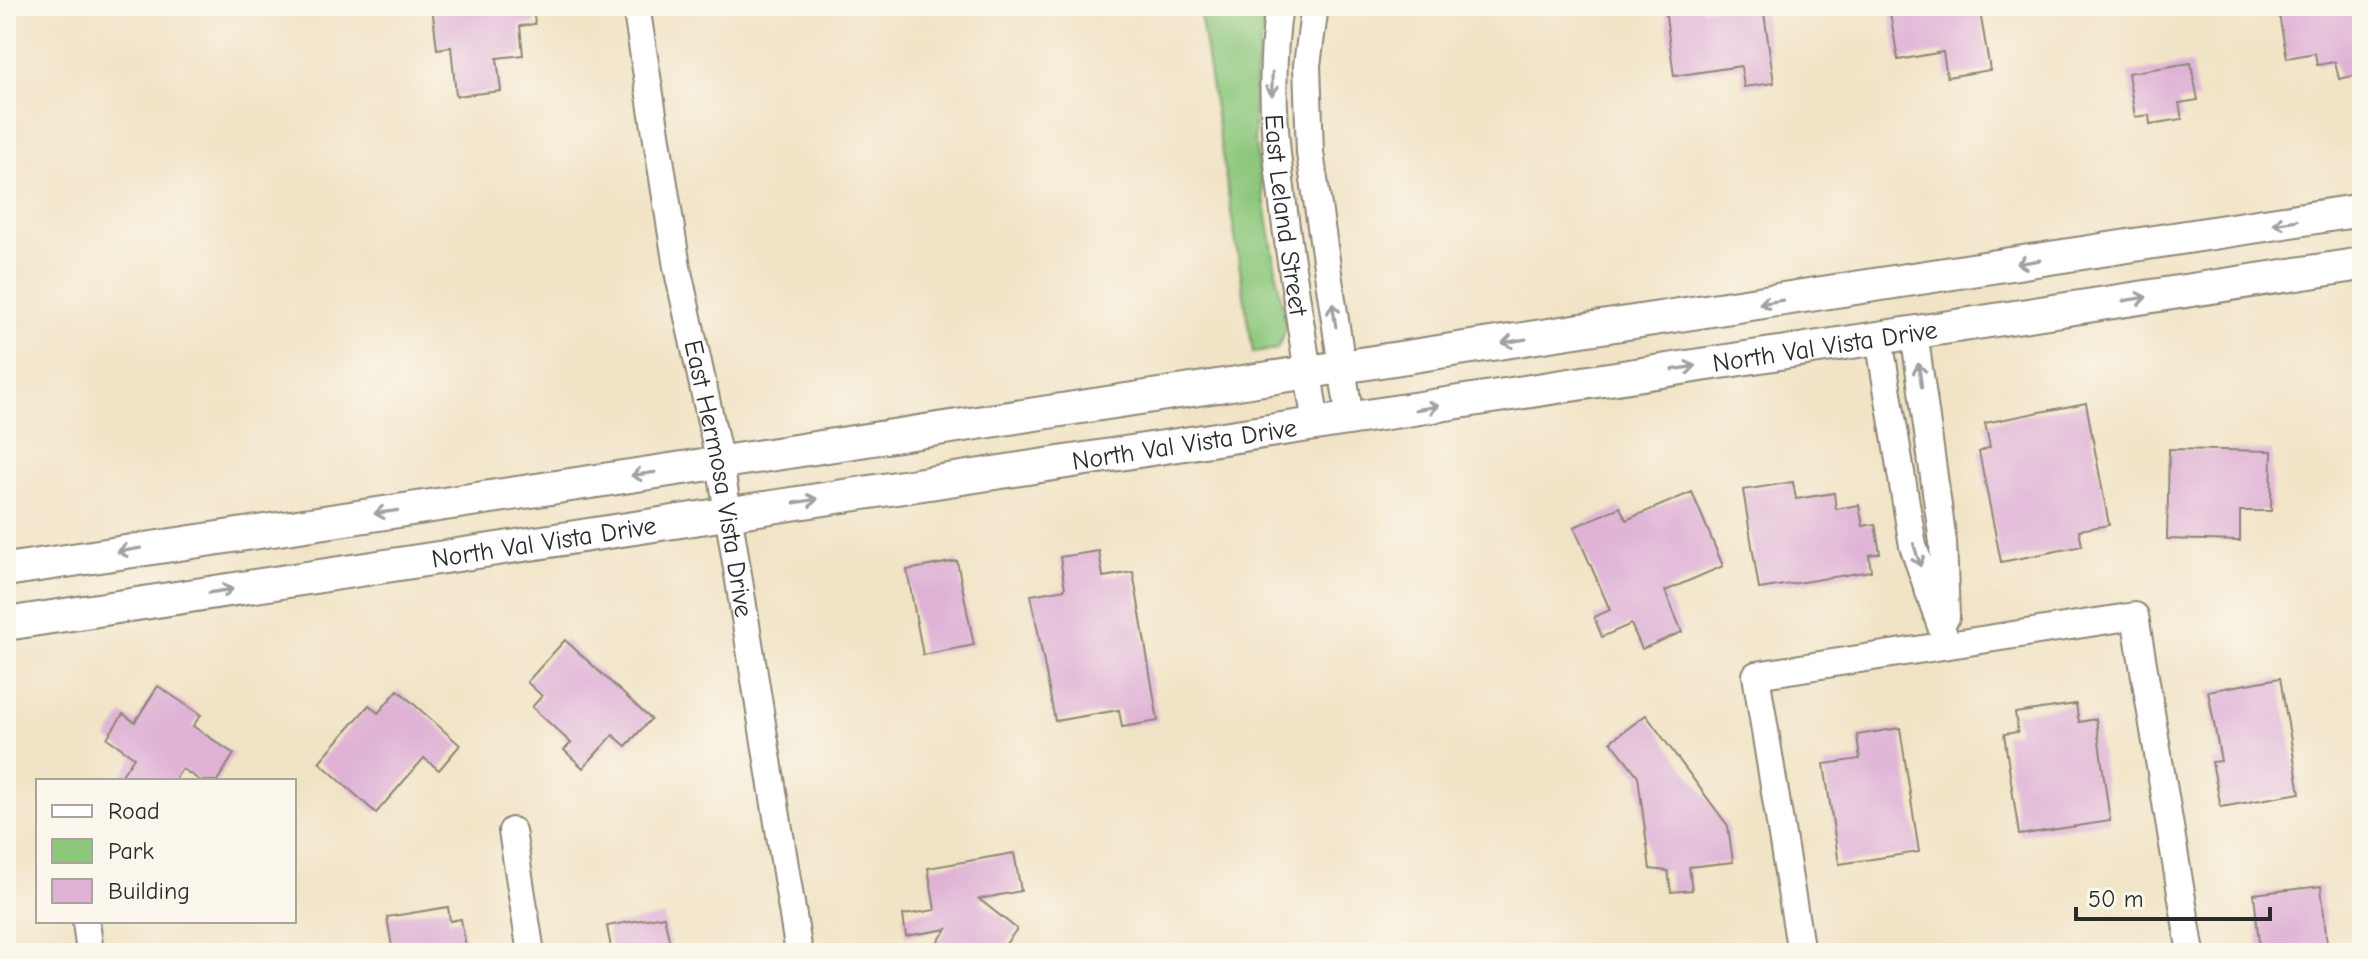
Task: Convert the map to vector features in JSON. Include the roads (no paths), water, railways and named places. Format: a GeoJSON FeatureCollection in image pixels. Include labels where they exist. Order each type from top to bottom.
{"type":"FeatureCollection","features":[{"type":"Feature","properties":{"kind":"main road","name":"North Val Vista Drive"},"geometry":{"type":"LineString","coordinates":[[6,570],[2362,210]]}},
{"type":"Feature","properties":{"kind":"main road","name":"North Val Vista Drive"},"geometry":{"type":"LineString","coordinates":[[6,624],[2362,264]]}},
{"type":"Feature","properties":{"kind":"street","name":"East Hermosa Vista Drive"},"geometry":{"type":"LineString","coordinates":[[636,6],[677,267],[729,513],[799,953]]}},
{"type":"Feature","properties":{"kind":"street","name":"East Leland Street"},"geometry":{"type":"LineString","coordinates":[[1279,6],[1273,44],[1272,103],[1277,166],[1316,425]]}},
{"type":"Feature","properties":{"kind":"street","name":"East Leland Street"},"geometry":{"type":"LineString","coordinates":[[1315,6],[1307,65],[1310,153],[1350,420]]}},
{"type":"Feature","properties":{"kind":"street"},"geometry":{"type":"LineString","coordinates":[[1914,332],[1943,542],[1947,644]]}},
{"type":"Feature","properties":{"kind":"street"},"geometry":{"type":"LineString","coordinates":[[1879,338],[1913,546],[1947,644]]}},
{"type":"Feature","properties":{"kind":"street"},"geometry":{"type":"LineString","coordinates":[[1896,441],[1928,434]]}},
{"type":"Feature","properties":{"kind":"street"},"geometry":{"type":"LineString","coordinates":[[1801,953],[1756,675],[2135,616],[2191,953]]}},
{"type":"Feature","properties":{"kind":"street"},"geometry":{"type":"LineString","coordinates":[[512,831],[531,953]]}},
{"type":"Feature","properties":{"kind":"street"},"geometry":{"type":"LineString","coordinates":[[86,923],[90,953]]}}]}
